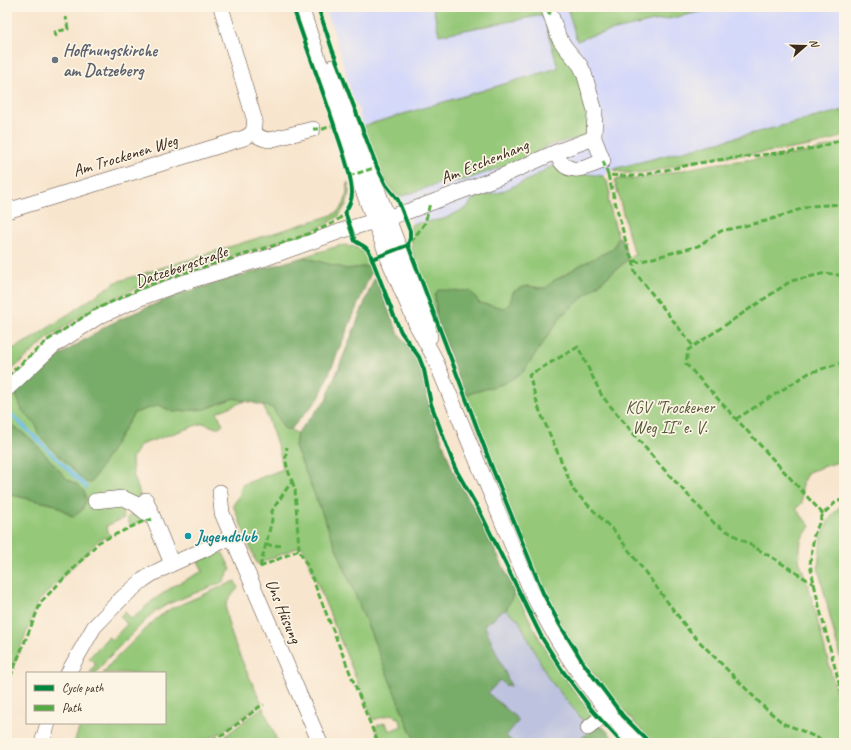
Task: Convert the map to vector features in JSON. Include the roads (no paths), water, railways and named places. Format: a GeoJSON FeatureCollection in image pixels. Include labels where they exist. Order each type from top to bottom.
{"type":"FeatureCollection","features":[{"type":"Feature","properties":{"kind":"street"},"geometry":{"type":"LineString","coordinates":[[221,7],[254,118],[255,127],[253,132],[264,140],[269,140],[313,129]]}},
{"type":"Feature","properties":{"kind":"street"},"geometry":{"type":"LineString","coordinates":[[301,7],[353,161],[381,219],[426,322],[434,357],[531,591],[548,625],[582,680],[608,712],[637,743]]}},
{"type":"Feature","properties":{"kind":"street"},"geometry":{"type":"LineString","coordinates":[[312,7],[348,112],[381,219]]}},
{"type":"Feature","properties":{"kind":"street"},"geometry":{"type":"LineString","coordinates":[[548,7],[559,38],[580,65],[584,73],[595,111],[594,138],[603,161],[577,170],[563,165],[560,162],[556,152]]}},
{"type":"Feature","properties":{"kind":"street","name":"Am Trockenen Weg"},"geometry":{"type":"LineString","coordinates":[[7,211],[244,138],[253,132]]}},
{"type":"Feature","properties":{"kind":"street","name":"Am Eschenhang"},"geometry":{"type":"LineString","coordinates":[[381,219],[409,211],[502,176],[556,152],[594,138]]}},
{"type":"Feature","properties":{"kind":"street","name":"Datzebergstraße"},"geometry":{"type":"LineString","coordinates":[[7,388],[53,346],[98,317],[143,297],[182,283],[266,258],[344,230],[381,219]]}},
{"type":"Feature","properties":{"kind":"street","name":"Uns Hüsung"},"geometry":{"type":"LineString","coordinates":[[220,492],[222,513],[320,743]]}},
{"type":"Feature","properties":{"kind":"street"},"geometry":{"type":"LineString","coordinates":[[95,501],[123,498],[134,503],[153,519]]}},
{"type":"Feature","properties":{"kind":"street"},"geometry":{"type":"LineString","coordinates":[[146,500],[172,564]]}},
{"type":"Feature","properties":{"kind":"street"},"geometry":{"type":"LineString","coordinates":[[69,672],[94,627],[122,598],[143,580],[172,564],[232,537]]}},
{"type":"Feature","properties":{"kind":"street"},"geometry":{"type":"LineString","coordinates":[[588,728],[608,712]]}},
{"type":"Feature","properties":{"kind":"street"},"geometry":{"type":"LineString","coordinates":[[42,743],[48,724]]}},
{"type":"Feature","properties":{"kind":"waterway"},"geometry":{"type":"LineString","coordinates":[[7,410],[86,487]]}},
{"type":"Feature","properties":{"kind":"place","name":"Hoffnungskirche am Datzeberg"},"geometry":{"type":"Point","coordinates":[55,60]}},
{"type":"Feature","properties":{"kind":"place","name":"Jugendclub"},"geometry":{"type":"Point","coordinates":[188,536]}},
{"type":"Feature","properties":{"kind":"park label","name":"KGV \"Trockener Weg II\" e. V."},"geometry":{"type":"Point","coordinates":[670,417]}}]}
